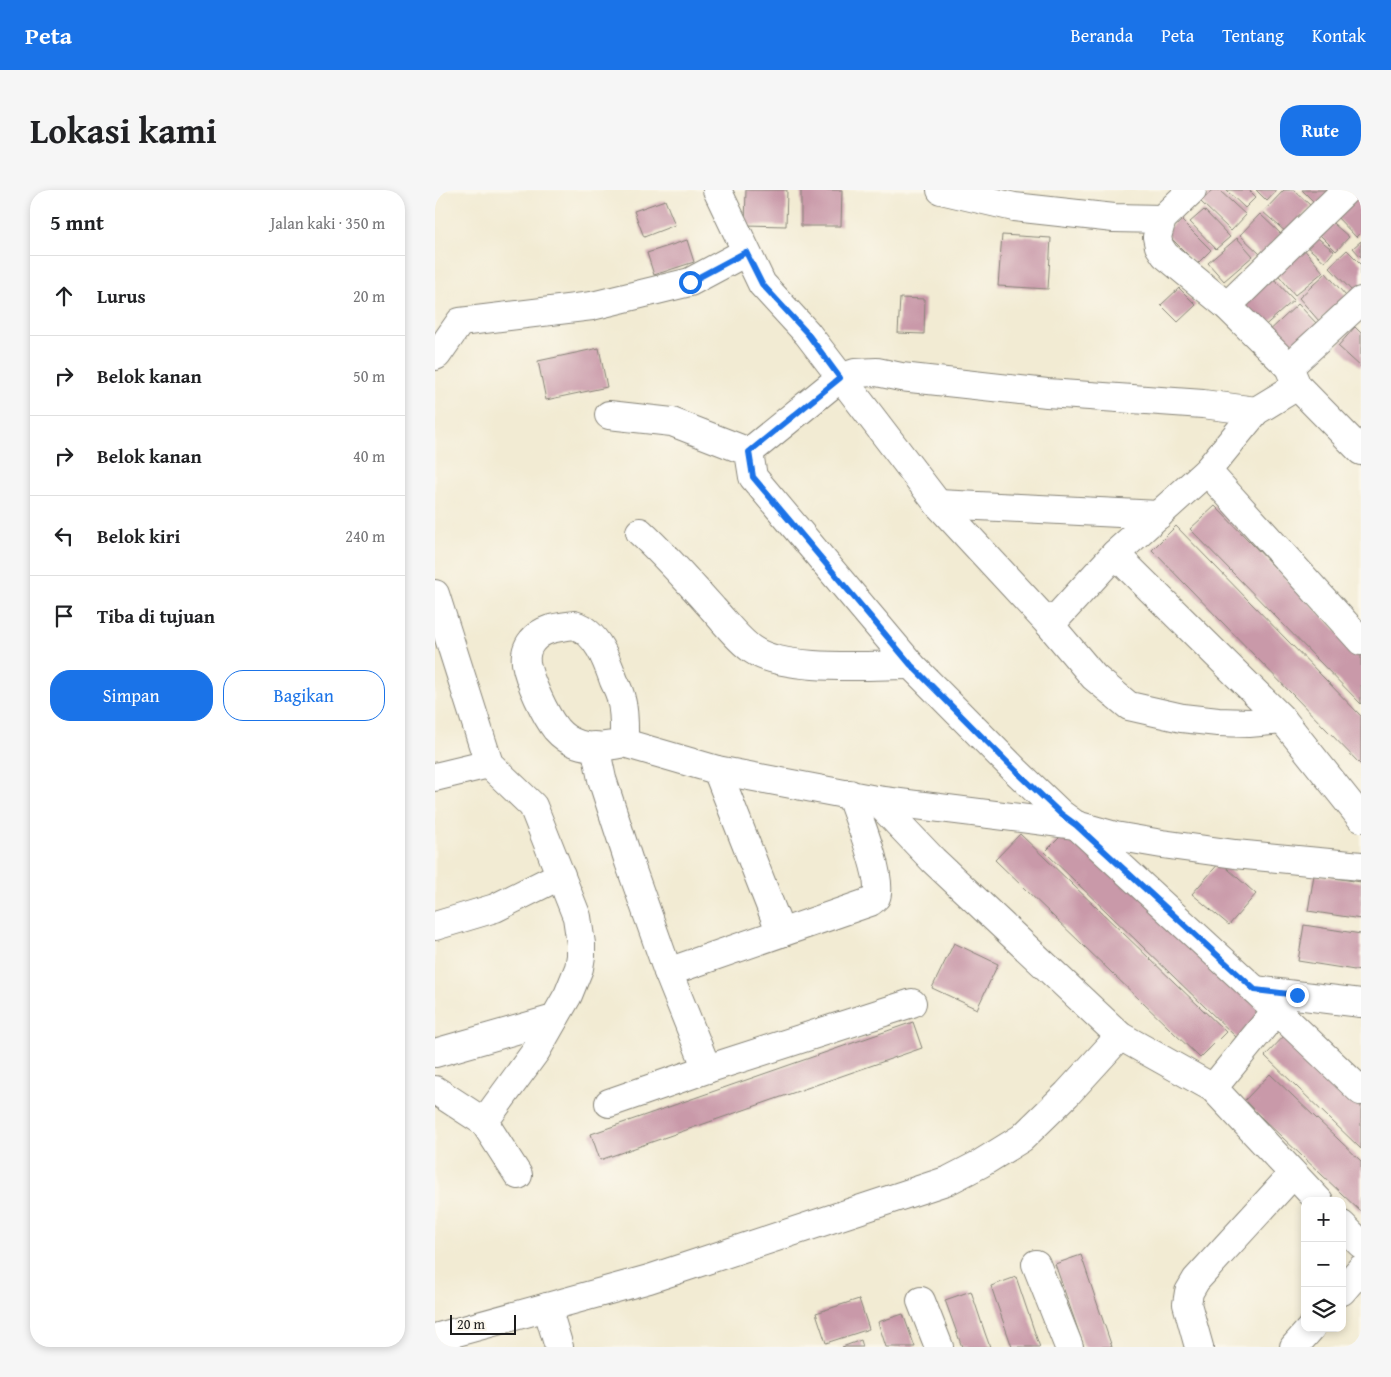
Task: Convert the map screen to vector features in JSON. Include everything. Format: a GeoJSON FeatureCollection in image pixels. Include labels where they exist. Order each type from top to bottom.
{"type":"FeatureCollection","features":[{"type":"Feature","properties":{"kind":"street"},"geometry":{"type":"LineString","coordinates":[[717,190],[762,284],[807,333],[938,504],[1050,625],[1094,677],[1129,706],[1182,718],[1219,722],[1249,723],[1283,720]]}},
{"type":"Feature","properties":{"kind":"street"},"geometry":{"type":"LineString","coordinates":[[941,190],[1014,207],[1114,218],[1162,219]]}},
{"type":"Feature","properties":{"kind":"street"},"geometry":{"type":"LineString","coordinates":[[1192,190],[1162,219],[1157,237],[1159,246],[1165,255],[1227,306],[1361,452]]}},
{"type":"Feature","properties":{"kind":"street"},"geometry":{"type":"LineString","coordinates":[[1227,306],[1346,190]]}},
{"type":"Feature","properties":{"kind":"street"},"geometry":{"type":"LineString","coordinates":[[435,356],[460,322],[592,306],[690,282],[746,252]]}},
{"type":"Feature","properties":{"kind":"street"},"geometry":{"type":"LineString","coordinates":[[1050,625],[1115,554],[1207,471],[1257,411],[1359,307]]}},
{"type":"Feature","properties":{"kind":"street"},"geometry":{"type":"LineString","coordinates":[[749,452],[840,378],[855,373],[877,372],[901,377],[1037,392],[1203,404],[1257,411]]}},
{"type":"Feature","properties":{"kind":"street"},"geometry":{"type":"LineString","coordinates":[[609,414],[672,422],[749,452]]}},
{"type":"Feature","properties":{"kind":"street"},"geometry":{"type":"LineString","coordinates":[[749,452],[753,477],[911,665],[1061,814],[1076,825],[1255,990],[1361,1091]]}},
{"type":"Feature","properties":{"kind":"street"},"geometry":{"type":"LineString","coordinates":[[1207,471],[1361,641]]}},
{"type":"Feature","properties":{"kind":"street"},"geometry":{"type":"LineString","coordinates":[[938,504],[1159,515]]}},
{"type":"Feature","properties":{"kind":"street"},"geometry":{"type":"LineString","coordinates":[[640,532],[667,558],[739,638],[753,650],[779,660],[817,665],[911,665]]}},
{"type":"Feature","properties":{"kind":"street"},"geometry":{"type":"LineString","coordinates":[[1115,554],[1283,720],[1361,818]]}},
{"type":"Feature","properties":{"kind":"street"},"geometry":{"type":"LineString","coordinates":[[435,594],[489,764],[533,806],[577,917],[581,956],[579,968],[568,995],[554,1019],[535,1051],[484,1122]]}},
{"type":"Feature","properties":{"kind":"street"},"geometry":{"type":"LineString","coordinates":[[624,743],[621,698],[605,658],[593,639],[579,627],[574,626],[558,627],[543,632],[532,640],[526,652],[526,662],[541,704],[556,728],[566,738],[579,745],[595,746],[624,743],[717,770],[876,800],[1076,825],[1115,836],[1235,854],[1361,866]]}},
{"type":"Feature","properties":{"kind":"street"},"geometry":{"type":"LineString","coordinates":[[595,746],[602,779],[667,972],[707,1069]]}},
{"type":"Feature","properties":{"kind":"street"},"geometry":{"type":"LineString","coordinates":[[435,777],[489,764]]}},
{"type":"Feature","properties":{"kind":"street"},"geometry":{"type":"LineString","coordinates":[[717,770],[781,933]]}},
{"type":"Feature","properties":{"kind":"street"},"geometry":{"type":"LineString","coordinates":[[667,972],[870,902],[875,897],[877,887],[876,872],[850,794]]}},
{"type":"Feature","properties":{"kind":"street"},"geometry":{"type":"LineString","coordinates":[[876,800],[933,860],[1120,1036],[1213,1088],[1315,1197]]}},
{"type":"Feature","properties":{"kind":"street"},"geometry":{"type":"LineString","coordinates":[[435,926],[495,908],[561,875]]}},
{"type":"Feature","properties":{"kind":"street"},"geometry":{"type":"LineString","coordinates":[[1255,990],[1361,1003]]}},
{"type":"Feature","properties":{"kind":"street"},"geometry":{"type":"LineString","coordinates":[[609,1103],[707,1069],[912,1003]]}},
{"type":"Feature","properties":{"kind":"street"},"geometry":{"type":"LineString","coordinates":[[1213,1088],[1276,1011]]}},
{"type":"Feature","properties":{"kind":"street"},"geometry":{"type":"LineString","coordinates":[[435,1053],[554,1019]]}},
{"type":"Feature","properties":{"kind":"street"},"geometry":{"type":"LineString","coordinates":[[435,1338],[649,1279],[949,1180],[980,1164],[1022,1138],[1067,1094],[1120,1036]]}},
{"type":"Feature","properties":{"kind":"street"},"geometry":{"type":"LineString","coordinates":[[435,1090],[484,1122],[518,1175]]}},
{"type":"Feature","properties":{"kind":"street"},"geometry":{"type":"LineString","coordinates":[[1199,1347],[1187,1304],[1189,1292],[1196,1280],[1293,1174]]}},
{"type":"Feature","properties":{"kind":"street"},"geometry":{"type":"LineString","coordinates":[[1346,1228],[1361,1244]]}},
{"type":"Feature","properties":{"kind":"street"},"geometry":{"type":"LineString","coordinates":[[1036,1264],[1069,1347]]}},
{"type":"Feature","properties":{"kind":"street"},"geometry":{"type":"LineString","coordinates":[[1345,1287],[1361,1269]]}},
{"type":"Feature","properties":{"kind":"street"},"geometry":{"type":"LineString","coordinates":[[921,1301],[939,1347]]}},
{"type":"Feature","properties":{"kind":"street"},"geometry":{"type":"LineString","coordinates":[[547,1307],[559,1347]]}},
{"type":"Feature","properties":{"kind":"street"},"geometry":{"type":"LineString","coordinates":[[1294,1347],[1307,1332]]}},
{"type":"Feature","properties":{"kind":"building"},"geometry":{"type":"Polygon","coordinates":[[[746,190],[787,190],[786,226],[745,225],[746,190]]]}},
{"type":"Feature","properties":{"kind":"building"},"geometry":{"type":"Polygon","coordinates":[[[801,190],[842,190],[841,226],[801,226],[801,190]]]}},
{"type":"Feature","properties":{"kind":"building"},"geometry":{"type":"Polygon","coordinates":[[[1212,190],[1219,190],[1246,215],[1231,231],[1201,202],[1212,190]]]}},
{"type":"Feature","properties":{"kind":"building"},"geometry":{"type":"Polygon","coordinates":[[[1226,190],[1249,190],[1256,197],[1245,208],[1226,190]]]}},
{"type":"Feature","properties":{"kind":"building"},"geometry":{"type":"Polygon","coordinates":[[[1256,190],[1277,190],[1267,201],[1256,190]]]}},
{"type":"Feature","properties":{"kind":"building"},"geometry":{"type":"Polygon","coordinates":[[[1284,190],[1294,190],[1311,206],[1287,233],[1263,212],[1284,190]]]}},
{"type":"Feature","properties":{"kind":"building"},"geometry":{"type":"Polygon","coordinates":[[[1302,190],[1333,190],[1317,205],[1302,190]]]}},
{"type":"Feature","properties":{"kind":"building"},"geometry":{"type":"Polygon","coordinates":[[[1358,193],[1361,196],[1361,232],[1356,237],[1335,215],[1358,193]]]}},
{"type":"Feature","properties":{"kind":"building"},"geometry":{"type":"Polygon","coordinates":[[[665,200],[675,225],[644,237],[634,211],[665,200]]]}},
{"type":"Feature","properties":{"kind":"building"},"geometry":{"type":"Polygon","coordinates":[[[1204,210],[1230,237],[1216,249],[1190,222],[1204,210]]]}},
{"type":"Feature","properties":{"kind":"building"},"geometry":{"type":"Polygon","coordinates":[[[1260,214],[1281,234],[1261,255],[1240,235],[1260,214]]]}},
{"type":"Feature","properties":{"kind":"building"},"geometry":{"type":"Polygon","coordinates":[[[1179,218],[1211,250],[1197,264],[1165,232],[1179,218]]]}},
{"type":"Feature","properties":{"kind":"building"},"geometry":{"type":"Polygon","coordinates":[[[1327,218],[1349,237],[1336,251],[1315,230],[1327,218]]]}},
{"type":"Feature","properties":{"kind":"building"},"geometry":{"type":"Polygon","coordinates":[[[1002,235],[1051,238],[1048,289],[998,286],[1002,235]]]}},
{"type":"Feature","properties":{"kind":"building"},"geometry":{"type":"Polygon","coordinates":[[[1315,236],[1334,251],[1325,262],[1306,246],[1315,236]]]}},
{"type":"Feature","properties":{"kind":"building"},"geometry":{"type":"Polygon","coordinates":[[[1237,238],[1253,256],[1224,281],[1208,263],[1237,238]]]}},
{"type":"Feature","properties":{"kind":"building"},"geometry":{"type":"Polygon","coordinates":[[[687,240],[694,262],[654,275],[647,253],[687,240]]]}},
{"type":"Feature","properties":{"kind":"building"},"geometry":{"type":"Polygon","coordinates":[[[1361,241],[1361,257],[1353,248],[1361,241]]]}},
{"type":"Feature","properties":{"kind":"building"},"geometry":{"type":"Polygon","coordinates":[[[1303,248],[1323,272],[1295,295],[1275,271],[1303,248]]]}},
{"type":"Feature","properties":{"kind":"building"},"geometry":{"type":"Polygon","coordinates":[[[1347,250],[1361,264],[1361,288],[1355,294],[1329,267],[1347,250]]]}},
{"type":"Feature","properties":{"kind":"building"},"geometry":{"type":"Polygon","coordinates":[[[1326,273],[1346,296],[1319,321],[1299,298],[1326,273]]]}},
{"type":"Feature","properties":{"kind":"building"},"geometry":{"type":"Polygon","coordinates":[[[1271,276],[1294,300],[1261,329],[1239,305],[1271,276]]]}},
{"type":"Feature","properties":{"kind":"building"},"geometry":{"type":"Polygon","coordinates":[[[1179,288],[1196,305],[1178,322],[1161,305],[1179,288]]]}},
{"type":"Feature","properties":{"kind":"building"},"geometry":{"type":"Polygon","coordinates":[[[900,298],[925,299],[924,334],[898,333],[900,298]]]}},
{"type":"Feature","properties":{"kind":"building"},"geometry":{"type":"Polygon","coordinates":[[[1298,304],[1319,326],[1286,357],[1265,335],[1298,304]]]}},
{"type":"Feature","properties":{"kind":"building"},"geometry":{"type":"Polygon","coordinates":[[[1355,327],[1361,333],[1361,367],[1338,346],[1355,327]]]}},
{"type":"Feature","properties":{"kind":"building"},"geometry":{"type":"Polygon","coordinates":[[[599,348],[607,387],[546,400],[538,361],[599,348]]]}},
{"type":"Feature","properties":{"kind":"building"},"geometry":{"type":"Polygon","coordinates":[[[1215,506],[1361,656],[1361,704],[1190,529],[1215,506]]]}},
{"type":"Feature","properties":{"kind":"building"},"geometry":{"type":"Polygon","coordinates":[[[1176,526],[1361,716],[1361,765],[1152,550],[1176,526]]]}},
{"type":"Feature","properties":{"kind":"building"},"geometry":{"type":"Polygon","coordinates":[[[1071,826],[1263,1012],[1237,1038],[1045,852],[1071,826]]]}},
{"type":"Feature","properties":{"kind":"building"},"geometry":{"type":"Polygon","coordinates":[[[1020,834],[1226,1032],[1200,1058],[995,860],[1020,834]]]}},
{"type":"Feature","properties":{"kind":"building"},"geometry":{"type":"Polygon","coordinates":[[[1220,862],[1256,894],[1229,925],[1192,894],[1220,862]]]}},
{"type":"Feature","properties":{"kind":"building"},"geometry":{"type":"Polygon","coordinates":[[[1314,875],[1361,882],[1361,919],[1308,911],[1314,875]]]}},
{"type":"Feature","properties":{"kind":"building"},"geometry":{"type":"Polygon","coordinates":[[[1304,925],[1361,934],[1361,971],[1298,961],[1304,925]]]}},
{"type":"Feature","properties":{"kind":"building"},"geometry":{"type":"Polygon","coordinates":[[[954,943],[998,964],[977,1009],[932,988],[954,943]]]}},
{"type":"Feature","properties":{"kind":"building"},"geometry":{"type":"Polygon","coordinates":[[[913,1022],[922,1048],[600,1160],[591,1134],[913,1022]]]}},
{"type":"Feature","properties":{"kind":"building"},"geometry":{"type":"Polygon","coordinates":[[[1290,1030],[1361,1098],[1361,1149],[1265,1056],[1290,1030]]]}},
{"type":"Feature","properties":{"kind":"building"},"geometry":{"type":"Polygon","coordinates":[[[1270,1074],[1361,1161],[1361,1212],[1346,1197],[1244,1101],[1270,1074]]]}},
{"type":"Feature","properties":{"kind":"building"},"geometry":{"type":"Polygon","coordinates":[[[1081,1255],[1112,1347],[1084,1347],[1055,1264],[1081,1255]]]}},
{"type":"Feature","properties":{"kind":"building"},"geometry":{"type":"Polygon","coordinates":[[[1016,1277],[1040,1347],[1012,1347],[997,1304],[991,1286],[1016,1277]]]}},
{"type":"Feature","properties":{"kind":"building"},"geometry":{"type":"Polygon","coordinates":[[[971,1291],[990,1347],[962,1347],[945,1300],[971,1291]]]}},
{"type":"Feature","properties":{"kind":"building"},"geometry":{"type":"Polygon","coordinates":[[[859,1299],[869,1329],[826,1343],[816,1313],[859,1299]]]}},
{"type":"Feature","properties":{"kind":"building"},"geometry":{"type":"Polygon","coordinates":[[[903,1314],[915,1347],[886,1347],[878,1322],[903,1314]]]}},
{"type":"Feature","properties":{"kind":"building"},"geometry":{"type":"Polygon","coordinates":[[[861,1340],[863,1347],[842,1347],[861,1340]]]}},
{"type":"Feature","properties":{"kind":"route"},"geometry":{"type":"LineString","coordinates":[[690,282],[746,252],[762,284],[807,333],[840,378],[749,452],[753,477],[911,665],[1061,814],[1076,825],[1255,990],[1297,995]]}}]}
